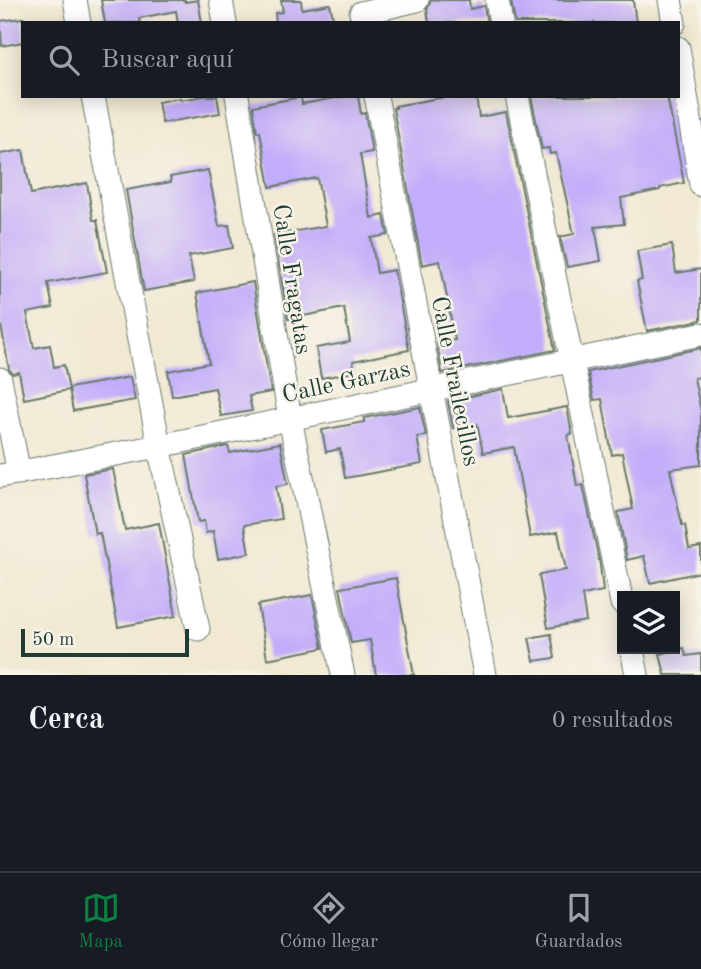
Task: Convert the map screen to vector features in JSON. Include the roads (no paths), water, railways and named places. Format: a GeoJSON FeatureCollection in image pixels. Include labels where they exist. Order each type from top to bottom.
{"type":"FeatureCollection","features":[{"type":"Feature","properties":{"kind":"street"},"geometry":{"type":"LineString","coordinates":[[75,0],[79,21]]}},
{"type":"Feature","properties":{"kind":"street"},"geometry":{"type":"LineString","coordinates":[[221,0],[225,21]]}},
{"type":"Feature","properties":{"kind":"street"},"geometry":{"type":"LineString","coordinates":[[360,12],[417,0]]}},
{"type":"Feature","properties":{"kind":"street"},"geometry":{"type":"LineString","coordinates":[[497,0],[501,21]]}},
{"type":"Feature","properties":{"kind":"street"},"geometry":{"type":"LineString","coordinates":[[670,0],[674,21]]}},
{"type":"Feature","properties":{"kind":"street"},"geometry":{"type":"LineString","coordinates":[[680,60],[701,185]]}},
{"type":"Feature","properties":{"kind":"street"},"geometry":{"type":"LineString","coordinates":[[93,98],[159,446],[198,629]]}},
{"type":"Feature","properties":{"kind":"street","name":"Calle Fragatas"},"geometry":{"type":"LineString","coordinates":[[237,98],[290,419],[343,675]]}},
{"type":"Feature","properties":{"kind":"street","name":"Calle Frailecillos"},"geometry":{"type":"LineString","coordinates":[[376,98],[485,675]]}},
{"type":"Feature","properties":{"kind":"street"},"geometry":{"type":"LineString","coordinates":[[517,98],[619,591]]}},
{"type":"Feature","properties":{"kind":"street","name":"Calle Garzas"},"geometry":{"type":"LineString","coordinates":[[10,474],[159,446],[701,334]]}},
{"type":"Feature","properties":{"kind":"street"},"geometry":{"type":"LineString","coordinates":[[0,379],[10,474]]}},
{"type":"Feature","properties":{"kind":"street"},"geometry":{"type":"LineString","coordinates":[[633,654],[638,675]]}}]}
